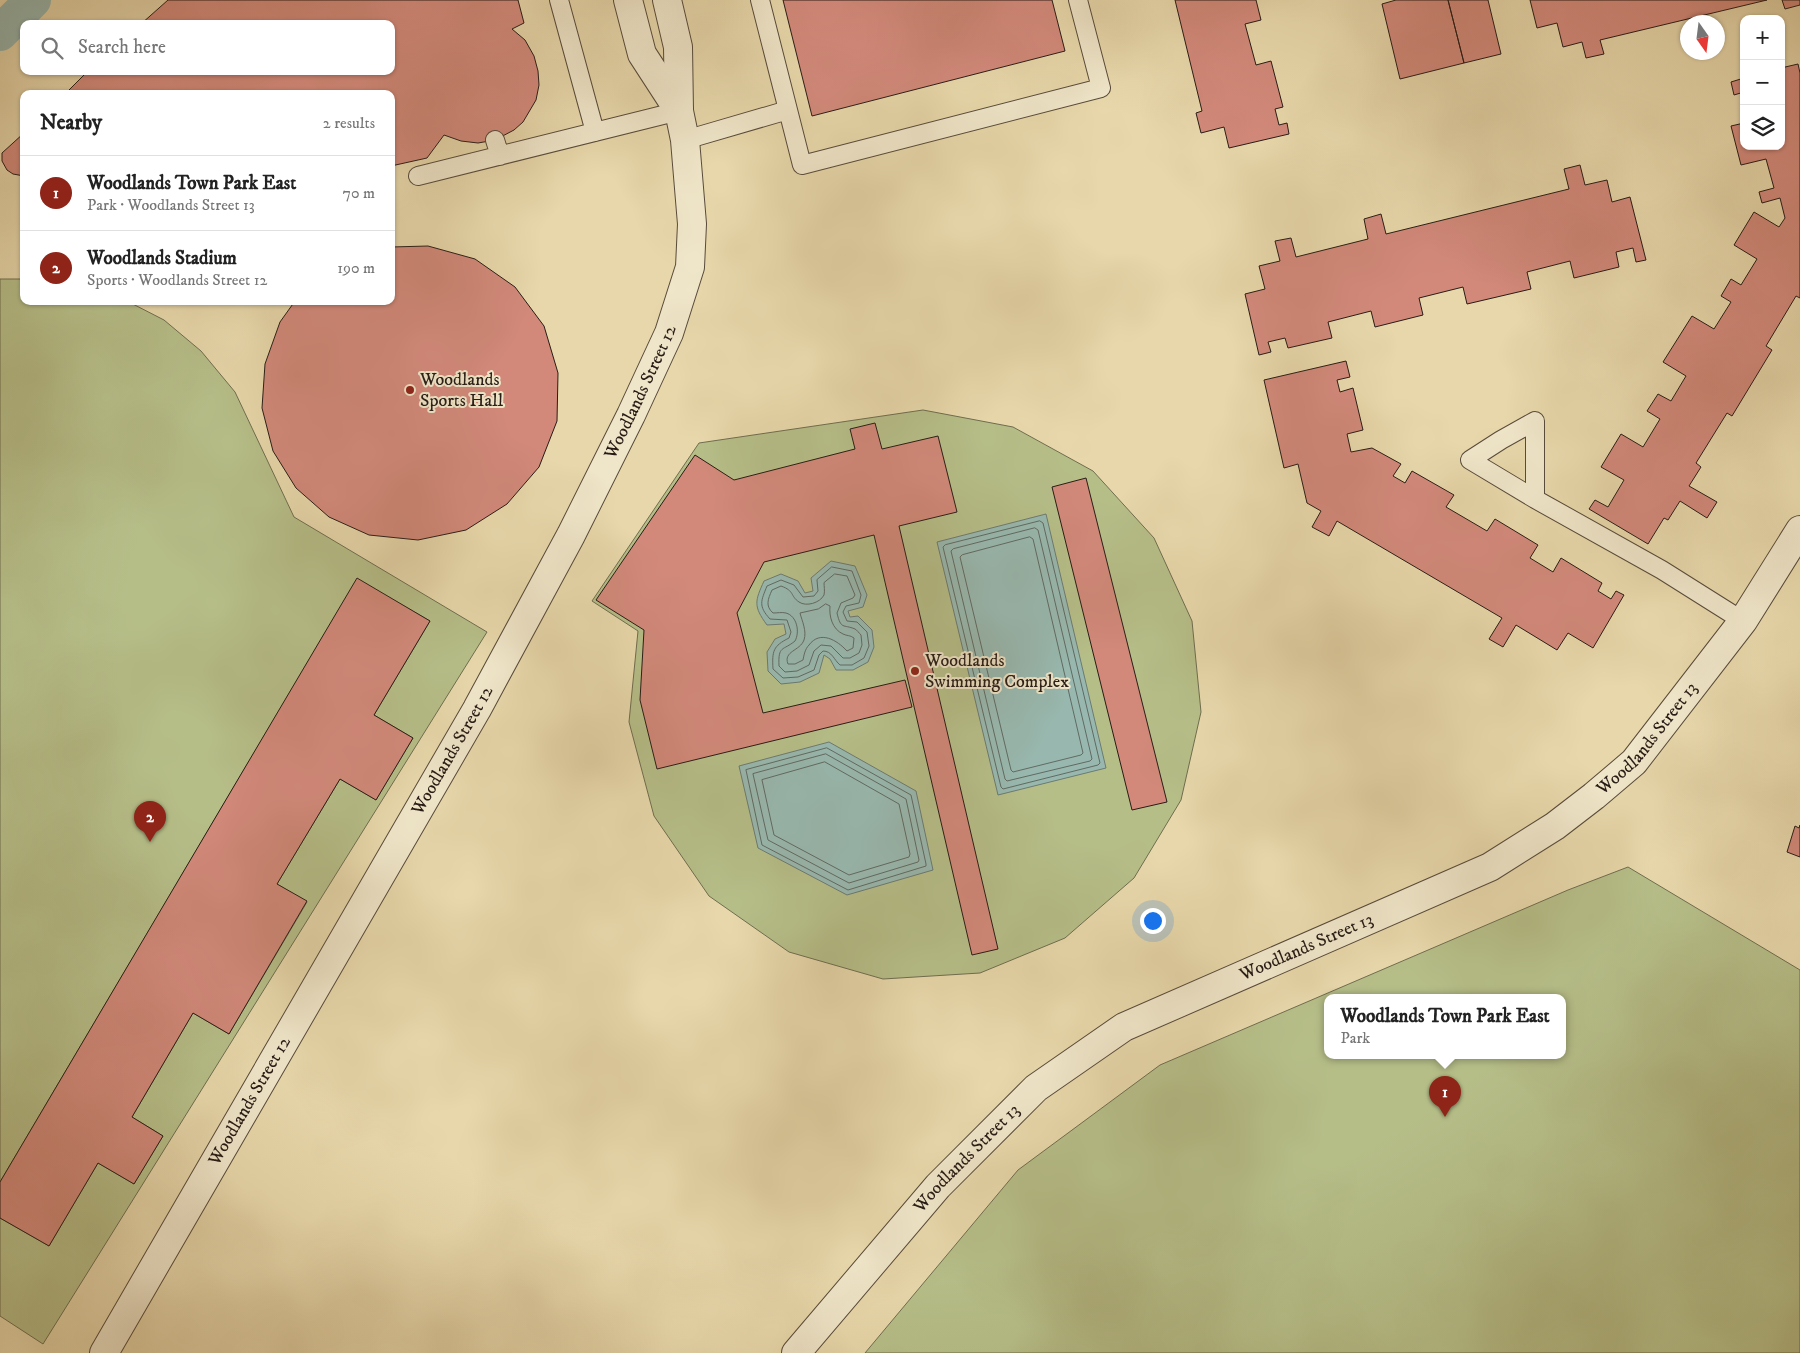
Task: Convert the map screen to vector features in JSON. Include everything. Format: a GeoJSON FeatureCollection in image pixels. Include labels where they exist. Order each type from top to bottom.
{"type":"FeatureCollection","features":[{"type":"Feature","properties":{"kind":"street","name":"Woodlands Street 12"},"geometry":{"type":"LineString","coordinates":[[628,0],[642,54],[678,111]]}},
{"type":"Feature","properties":{"kind":"street","name":"Woodlands Street 12"},"geometry":{"type":"LineString","coordinates":[[104,1353],[477,709],[570,535],[631,415],[669,333],[690,267],[692,224],[685,140],[678,111],[678,47],[667,0]]}},
{"type":"Feature","properties":{"kind":"street","name":"Woodlands Street 13"},"geometry":{"type":"LineString","coordinates":[[796,1353],[938,1186],[1036,1088],[1124,1027],[1490,867],[1555,826],[1594,796],[1634,762],[1744,621],[1800,530]]}},
{"type":"Feature","properties":{"kind":"lane"},"geometry":{"type":"LineString","coordinates":[[559,0],[595,132]]}},
{"type":"Feature","properties":{"kind":"lane"},"geometry":{"type":"LineString","coordinates":[[760,0],[802,165],[1101,88],[1078,0]]}},
{"type":"Feature","properties":{"kind":"lane"},"geometry":{"type":"LineString","coordinates":[[685,140],[788,110]]}},
{"type":"Feature","properties":{"kind":"lane"},"geometry":{"type":"LineString","coordinates":[[418,176],[498,148],[595,132],[678,111]]}},
{"type":"Feature","properties":{"kind":"lane"},"geometry":{"type":"LineString","coordinates":[[1535,499],[1535,422],[1501,440],[1470,460],[1535,499],[1662,570],[1744,621]]}},
{"type":"Feature","properties":{"kind":"green space"},"geometry":{"type":"Polygon","coordinates":[[[0,279],[20,279],[20,305],[135,305],[164,320],[201,351],[235,392],[294,517],[487,632],[43,1344],[0,1316],[0,1218],[49,1246],[98,1163],[134,1184],[163,1136],[132,1117],[193,1013],[229,1034],[307,902],[277,884],[340,779],[376,800],[413,738],[374,715],[430,621],[357,579],[0,1182],[0,279]]]}},
{"type":"Feature","properties":{"kind":"green space","name":"Woodlands Swimming Complex"},"geometry":{"type":"Polygon","coordinates":[[[923,410],[1013,427],[1093,471],[1154,538],[1192,621],[1201,712],[1181,800],[1134,878],[1065,938],[980,973],[883,979],[789,952],[709,896],[654,816],[629,722],[638,631],[592,601],[699,443],[923,410]]]}},
{"type":"Feature","properties":{"kind":"green space"},"geometry":{"type":"Polygon","coordinates":[[[1628,867],[1800,970],[1800,1353],[865,1353],[1018,1170],[1160,1065],[1324,995],[1324,1059],[1566,1059],[1566,994],[1326,994],[1568,890],[1628,867]]]}},
{"type":"Feature","properties":{"kind":"water"},"geometry":{"type":"Polygon","coordinates":[[[1046,514],[1106,768],[998,795],[937,542],[1046,514]]]}},
{"type":"Feature","properties":{"kind":"water"},"geometry":{"type":"Polygon","coordinates":[[[831,561],[855,566],[867,595],[863,607],[848,611],[850,617],[858,616],[872,630],[874,647],[868,662],[853,670],[836,670],[830,659],[824,655],[819,673],[800,682],[781,684],[768,671],[767,652],[775,639],[786,634],[784,624],[767,625],[762,618],[757,603],[761,588],[764,581],[781,574],[798,581],[805,593],[813,591],[811,578],[831,561]]]}},
{"type":"Feature","properties":{"kind":"water"},"geometry":{"type":"Polygon","coordinates":[[[829,742],[916,791],[933,870],[847,895],[758,848],[739,766],[829,742]]]}},
{"type":"Feature","properties":{"kind":"building"},"geometry":{"type":"Polygon","coordinates":[[[168,0],[518,0],[524,23],[512,29],[525,40],[534,56],[539,85],[536,100],[523,122],[514,130],[495,140],[478,143],[461,141],[444,135],[427,158],[395,165],[395,90],[69,90],[84,75],[395,75],[395,20],[146,20],[168,0]]]}},
{"type":"Feature","properties":{"kind":"building"},"geometry":{"type":"Polygon","coordinates":[[[783,0],[1052,0],[1065,51],[812,116],[783,0]]]}},
{"type":"Feature","properties":{"kind":"building"},"geometry":{"type":"Polygon","coordinates":[[[1175,0],[1256,0],[1261,20],[1245,24],[1256,65],[1271,61],[1283,107],[1275,109],[1279,125],[1287,123],[1289,134],[1229,148],[1224,127],[1201,133],[1196,113],[1202,111],[1175,0]]]}},
{"type":"Feature","properties":{"kind":"building"},"geometry":{"type":"Polygon","coordinates":[[[1396,0],[1448,0],[1464,63],[1400,79],[1382,4],[1396,0]]]}},
{"type":"Feature","properties":{"kind":"building"},"geometry":{"type":"Polygon","coordinates":[[[1448,0],[1488,0],[1501,54],[1464,63],[1448,0]]]}},
{"type":"Feature","properties":{"kind":"building"},"geometry":{"type":"Polygon","coordinates":[[[1530,0],[1767,0],[1704,15],[1680,15],[1680,21],[1600,40],[1604,54],[1586,58],[1582,42],[1563,47],[1557,23],[1537,28],[1530,0]]]}},
{"type":"Feature","properties":{"kind":"building"},"geometry":{"type":"Polygon","coordinates":[[[1782,0],[1800,0],[1800,5],[1785,9],[1782,0]]]}},
{"type":"Feature","properties":{"kind":"building"},"geometry":{"type":"Polygon","coordinates":[[[1798,64],[1800,73],[1800,298],[1796,296],[1766,346],[1772,350],[1732,416],[1727,413],[1696,463],[1701,467],[1689,486],[1717,502],[1707,518],[1680,501],[1668,520],[1664,518],[1648,544],[1589,509],[1595,500],[1608,507],[1624,480],[1601,467],[1621,434],[1643,447],[1660,419],[1647,411],[1658,394],[1671,401],[1686,376],[1663,362],[1692,316],[1714,329],[1731,302],[1721,296],[1731,279],[1741,285],[1757,259],[1734,245],[1754,212],[1779,227],[1785,218],[1780,198],[1762,203],[1759,192],[1774,188],[1766,159],[1741,165],[1731,126],[1740,124],[1740,150],[1785,150],[1785,67],[1798,64]]]}},
{"type":"Feature","properties":{"kind":"building"},"geometry":{"type":"Polygon","coordinates":[[[1740,79],[1740,93],[1734,95],[1731,82],[1740,79]]]}},
{"type":"Feature","properties":{"kind":"building"},"geometry":{"type":"Polygon","coordinates":[[[20,137],[20,175],[7,170],[2,161],[2,153],[20,137]]]}},
{"type":"Feature","properties":{"kind":"building"},"geometry":{"type":"Polygon","coordinates":[[[1580,165],[1585,185],[1607,180],[1612,202],[1630,197],[1646,260],[1636,262],[1633,248],[1616,252],[1619,267],[1574,278],[1570,261],[1527,272],[1531,289],[1467,304],[1463,287],[1419,298],[1423,315],[1375,327],[1371,311],[1328,322],[1332,338],[1288,348],[1285,338],[1268,342],[1271,352],[1259,355],[1245,294],[1265,289],[1259,266],[1280,261],[1275,241],[1291,238],[1296,257],[1368,239],[1364,219],[1381,214],[1386,234],[1569,189],[1564,169],[1580,165]]]}},
{"type":"Feature","properties":{"kind":"building","name":"Woodlands Sports Hall"},"geometry":{"type":"Polygon","coordinates":[[[428,246],[475,259],[515,287],[544,326],[558,373],[557,421],[539,467],[507,504],[466,530],[418,540],[369,535],[329,517],[296,488],[273,451],[262,408],[265,364],[280,322],[292,305],[395,305],[395,247],[428,246]]]}},
{"type":"Feature","properties":{"kind":"building"},"geometry":{"type":"Polygon","coordinates":[[[1346,361],[1350,377],[1337,380],[1340,392],[1353,388],[1363,430],[1347,434],[1351,452],[1372,448],[1401,464],[1393,476],[1405,483],[1412,471],[1454,495],[1446,507],[1487,531],[1495,519],[1538,545],[1530,558],[1553,572],[1561,558],[1602,583],[1598,591],[1611,599],[1616,591],[1624,595],[1593,648],[1568,633],[1557,650],[1516,625],[1503,647],[1489,639],[1502,618],[1337,521],[1329,536],[1312,527],[1321,511],[1307,503],[1298,464],[1284,468],[1264,380],[1346,361]]]}},
{"type":"Feature","properties":{"kind":"building"},"geometry":{"type":"Polygon","coordinates":[[[875,423],[882,449],[938,436],[957,512],[899,526],[998,949],[972,955],[874,535],[764,562],[737,613],[763,713],[905,680],[912,707],[657,769],[640,700],[644,630],[596,600],[695,455],[734,480],[855,449],[850,429],[875,423]]]}},
{"type":"Feature","properties":{"kind":"building"},"geometry":{"type":"Polygon","coordinates":[[[1086,478],[1167,802],[1132,810],[1052,487],[1086,478]]]}},
{"type":"Feature","properties":{"kind":"building"},"geometry":{"type":"Polygon","coordinates":[[[357,578],[430,621],[374,715],[413,738],[376,800],[340,779],[277,884],[307,901],[229,1034],[193,1013],[132,1117],[163,1136],[134,1184],[98,1163],[49,1246],[0,1218],[0,1182],[357,578]]]}},
{"type":"Feature","properties":{"kind":"building"},"geometry":{"type":"Polygon","coordinates":[[[1800,825],[1800,857],[1787,852],[1795,826],[1799,828],[1800,825]]]}},
{"type":"Feature","properties":{"kind":"waterway"},"geometry":{"type":"LineString","coordinates":[[0,33],[33,0]]}},
{"type":"Feature","properties":{"kind":"place","name":"Woodlands Sports Hall"},"geometry":{"type":"Point","coordinates":[410,390]}},
{"type":"Feature","properties":{"kind":"place","name":"Woodlands Swimming Complex"},"geometry":{"type":"Point","coordinates":[915,671]}},
{"type":"Feature","properties":{"kind":"place","name":"Woodlands Stadium"},"geometry":{"type":"Point","coordinates":[150,842]}},
{"type":"Feature","properties":{"kind":"place","name":"Woodlands Town Park East"},"geometry":{"type":"Point","coordinates":[1445,1117]}}]}
